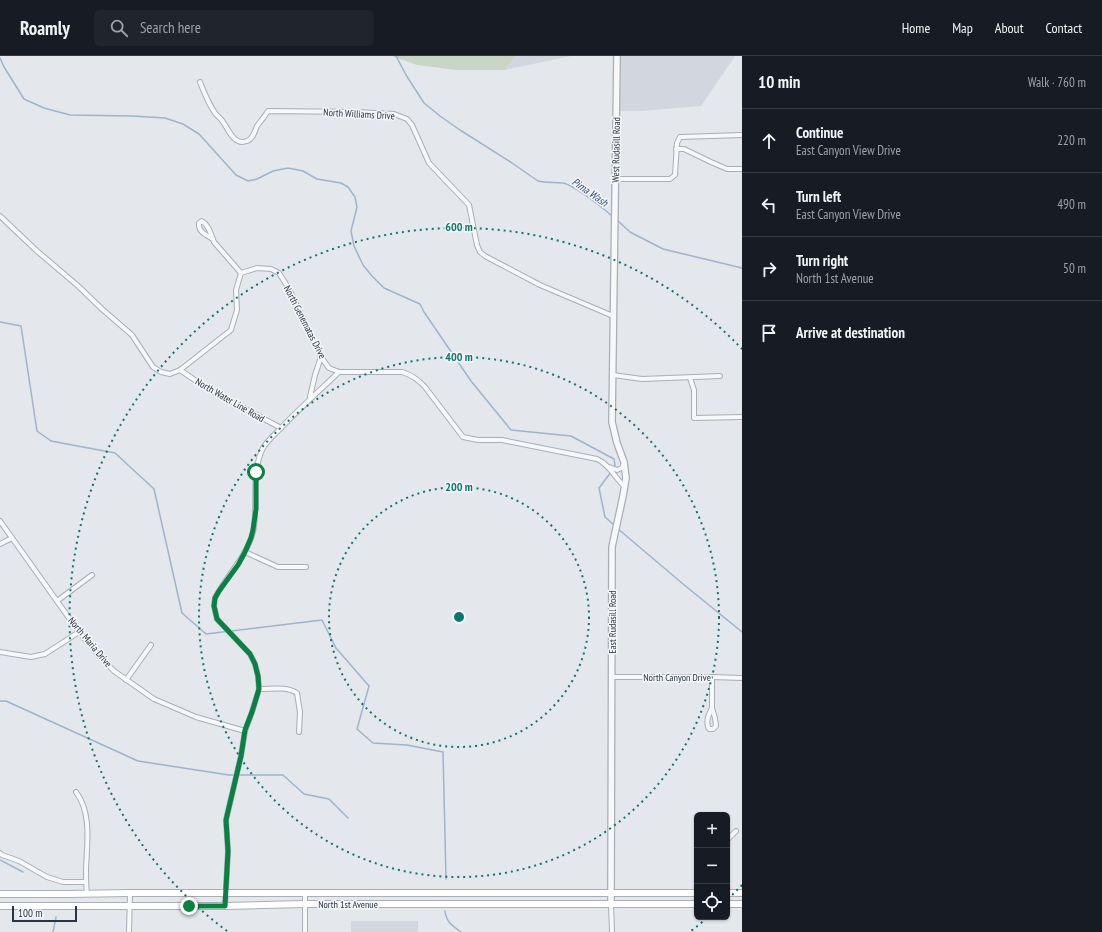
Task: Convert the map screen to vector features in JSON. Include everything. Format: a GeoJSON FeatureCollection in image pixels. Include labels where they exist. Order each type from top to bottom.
{"type":"FeatureCollection","features":[{"type":"Feature","properties":{"kind":"main road","name":"North 1st Avenue"},"geometry":{"type":"LineString","coordinates":[[0,894],[694,893]]}},
{"type":"Feature","properties":{"kind":"main road"},"geometry":{"type":"LineString","coordinates":[[730,893],[742,893]]}},
{"type":"Feature","properties":{"kind":"main road","name":"North 1st Avenue"},"geometry":{"type":"LineString","coordinates":[[0,906],[68,907],[305,904],[611,903],[694,904]]}},
{"type":"Feature","properties":{"kind":"main road"},"geometry":{"type":"LineString","coordinates":[[730,904],[742,904]]}},
{"type":"Feature","properties":{"kind":"street","name":"West Rudasill Road"},"geometry":{"type":"LineString","coordinates":[[613,316],[617,56]]}},
{"type":"Feature","properties":{"kind":"street","name":"North Williams Drive"},"geometry":{"type":"LineString","coordinates":[[200,82],[211,107],[222,120],[234,139],[240,142],[250,140],[257,126],[268,111],[366,112],[394,114],[407,119],[412,125],[430,163],[469,205],[477,245],[480,252],[540,285],[613,316]]}},
{"type":"Feature","properties":{"kind":"street"},"geometry":{"type":"LineString","coordinates":[[616,179],[670,179],[675,175],[676,149],[680,137],[742,135]]}},
{"type":"Feature","properties":{"kind":"street"},"geometry":{"type":"LineString","coordinates":[[676,149],[684,149],[727,169],[742,169]]}},
{"type":"Feature","properties":{"kind":"street"},"geometry":{"type":"LineString","coordinates":[[0,216],[37,252],[77,285],[132,335],[153,367],[170,374],[180,370],[230,330],[238,310],[236,290],[241,272],[214,242],[213,239],[207,225],[202,221],[199,223],[198,226],[201,232],[213,239]]}},
{"type":"Feature","properties":{"kind":"street","name":"North Genematas Drive"},"geometry":{"type":"LineString","coordinates":[[241,272],[257,268],[271,269],[279,273],[289,289],[321,357],[329,368],[339,372]]}},
{"type":"Feature","properties":{"kind":"street","name":"East Rudasill Road"},"geometry":{"type":"LineString","coordinates":[[612,932],[612,547],[626,478],[624,462],[617,443],[612,422],[613,316]]}},
{"type":"Feature","properties":{"kind":"street"},"geometry":{"type":"LineString","coordinates":[[310,398],[321,357]]}},
{"type":"Feature","properties":{"kind":"street","name":"North Water Line Road"},"geometry":{"type":"LineString","coordinates":[[180,370],[219,395],[281,428]]}},
{"type":"Feature","properties":{"kind":"street"},"geometry":{"type":"LineString","coordinates":[[225,906],[228,851],[226,820],[241,756],[245,730],[259,689],[255,664],[250,654],[217,619],[214,606],[215,598],[245,552],[251,538],[256,509],[256,472],[258,461],[264,446],[281,428],[310,398],[339,372],[402,372],[410,374],[425,387],[463,437],[478,440],[502,440],[602,461],[625,486]]}},
{"type":"Feature","properties":{"kind":"street"},"geometry":{"type":"LineString","coordinates":[[613,375],[642,379],[720,376]]}},
{"type":"Feature","properties":{"kind":"street"},"geometry":{"type":"LineString","coordinates":[[690,378],[694,390],[694,418],[742,418]]}},
{"type":"Feature","properties":{"kind":"street"},"geometry":{"type":"LineString","coordinates":[[606,465],[617,470],[622,468],[624,462]]}},
{"type":"Feature","properties":{"kind":"street","name":"North Maria Drive"},"geometry":{"type":"LineString","coordinates":[[0,521],[79,632],[100,657],[114,670],[154,699],[196,717],[245,730]]}},
{"type":"Feature","properties":{"kind":"street"},"geometry":{"type":"LineString","coordinates":[[0,544],[12,538]]}},
{"type":"Feature","properties":{"kind":"street"},"geometry":{"type":"LineString","coordinates":[[245,552],[278,567],[306,567]]}},
{"type":"Feature","properties":{"kind":"street"},"geometry":{"type":"LineString","coordinates":[[57,601],[92,575]]}},
{"type":"Feature","properties":{"kind":"street"},"geometry":{"type":"LineString","coordinates":[[0,652],[31,658],[45,654],[79,632]]}},
{"type":"Feature","properties":{"kind":"street"},"geometry":{"type":"LineString","coordinates":[[126,680],[151,645]]}},
{"type":"Feature","properties":{"kind":"street","name":"North Canyon Drive"},"geometry":{"type":"LineString","coordinates":[[612,677],[742,678]]}},
{"type":"Feature","properties":{"kind":"street"},"geometry":{"type":"LineString","coordinates":[[712,677],[712,708]]}},
{"type":"Feature","properties":{"kind":"street"},"geometry":{"type":"LineString","coordinates":[[259,689],[286,689],[297,693],[300,712],[299,732]]}},
{"type":"Feature","properties":{"kind":"street"},"geometry":{"type":"LineString","coordinates":[[76,792],[84,809],[86,820],[88,849],[86,870],[87,894]]}},
{"type":"Feature","properties":{"kind":"street"},"geometry":{"type":"LineString","coordinates":[[730,837],[736,831]]}},
{"type":"Feature","properties":{"kind":"street"},"geometry":{"type":"LineString","coordinates":[[0,853],[47,876],[64,882],[86,882]]}},
{"type":"Feature","properties":{"kind":"street"},"geometry":{"type":"LineString","coordinates":[[129,932],[130,893]]}},
{"type":"Feature","properties":{"kind":"street"},"geometry":{"type":"LineString","coordinates":[[305,893],[305,932]]}},
{"type":"Feature","properties":{"kind":"shaded area"},"geometry":{"type":"Polygon","coordinates":[[[516,56],[571,56],[505,70],[516,56]]]}},
{"type":"Feature","properties":{"kind":"shaded area"},"geometry":{"type":"Polygon","coordinates":[[[620,56],[735,56],[701,106],[641,111],[619,111],[620,56]]]}},
{"type":"Feature","properties":{"kind":"shaded area"},"geometry":{"type":"Polygon","coordinates":[[[351,921],[418,921],[418,932],[351,932],[351,921]]]}},
{"type":"Feature","properties":{"kind":"green space"},"geometry":{"type":"Polygon","coordinates":[[[392,56],[516,56],[505,70],[456,70],[417,65],[392,56]]]}},
{"type":"Feature","properties":{"kind":"waterway","name":"Pima Wash"},"geometry":{"type":"LineString","coordinates":[[396,56],[424,103],[440,116],[538,181],[563,183],[568,185],[588,197],[612,216]]}},
{"type":"Feature","properties":{"kind":"waterway"},"geometry":{"type":"LineString","coordinates":[[0,58],[24,99],[44,108],[70,115],[165,118],[183,124],[199,134],[236,175],[248,181],[257,179],[273,171],[288,168],[303,171],[317,179],[341,183],[348,187],[355,197],[357,207],[351,231],[354,246],[363,265],[384,288],[420,304],[471,381],[511,430],[571,436],[614,459],[614,467]]}},
{"type":"Feature","properties":{"kind":"waterway","name":"Pima Wash"},"geometry":{"type":"LineString","coordinates":[[617,220],[630,232],[663,249],[742,268]]}},
{"type":"Feature","properties":{"kind":"waterway"},"geometry":{"type":"LineString","coordinates":[[0,322],[21,326],[37,431],[51,441],[115,453],[154,489],[182,613],[206,634],[322,620],[336,648],[369,686],[357,729],[373,743],[407,745],[443,752],[446,879]]}},
{"type":"Feature","properties":{"kind":"waterway"},"geometry":{"type":"LineString","coordinates":[[611,472],[599,488],[605,517],[614,525]]}},
{"type":"Feature","properties":{"kind":"waterway"},"geometry":{"type":"LineString","coordinates":[[617,528],[742,632]]}},
{"type":"Feature","properties":{"kind":"waterway"},"geometry":{"type":"LineString","coordinates":[[0,701],[6,701],[138,761],[229,775],[283,775],[304,794],[329,799],[348,818]]}},
{"type":"Feature","properties":{"kind":"waterway"},"geometry":{"type":"LineString","coordinates":[[0,860],[23,872]]}},
{"type":"Feature","properties":{"kind":"waterway"},"geometry":{"type":"LineString","coordinates":[[445,911],[448,921],[461,932]]}},
{"type":"Feature","properties":{"kind":"waterway"},"geometry":{"type":"LineString","coordinates":[[53,932],[56,917]]}},
{"type":"Feature","properties":{"kind":"route"},"geometry":{"type":"LineString","coordinates":[[189,906],[225,906],[228,851],[226,820],[241,756],[245,730],[259,689],[255,664],[250,654],[217,619],[214,606],[215,598],[238,565],[251,538],[256,509],[256,472]]}}]}
